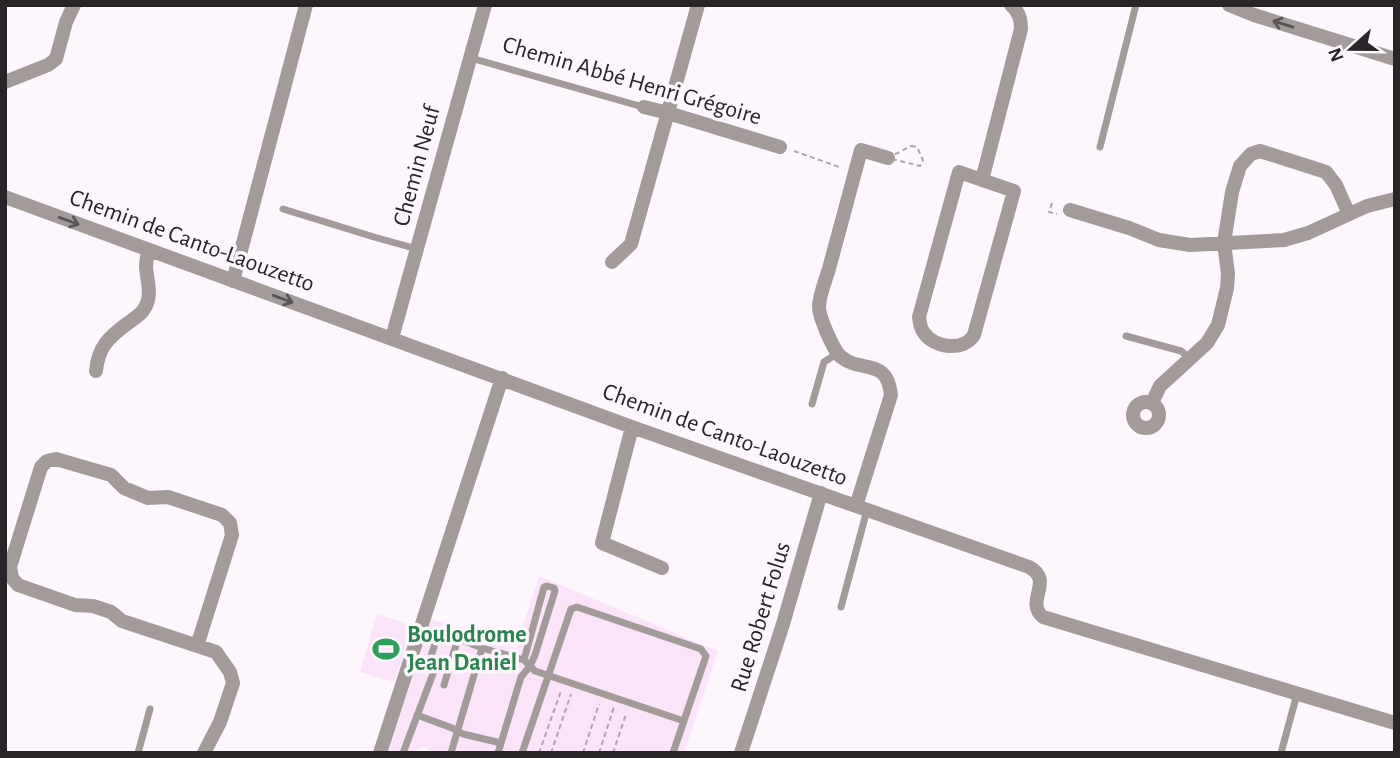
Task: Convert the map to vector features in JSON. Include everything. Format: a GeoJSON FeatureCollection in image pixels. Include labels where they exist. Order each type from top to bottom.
{"type":"FeatureCollection","features":[{"type":"Feature","properties":{"kind":"street"},"geometry":{"type":"LineString","coordinates":[[5,82],[48,65],[56,59],[66,22],[74,5]]}},
{"type":"Feature","properties":{"kind":"street"},"geometry":{"type":"LineString","coordinates":[[233,281],[306,5]]}},
{"type":"Feature","properties":{"kind":"street","name":"Chemin Neuf"},"geometry":{"type":"LineString","coordinates":[[392,338],[485,5]]}},
{"type":"Feature","properties":{"kind":"street"},"geometry":{"type":"LineString","coordinates":[[982,180],[1021,29],[1021,20],[1011,5]]}},
{"type":"Feature","properties":{"kind":"street"},"geometry":{"type":"LineString","coordinates":[[612,262],[631,244],[696,6]]}},
{"type":"Feature","properties":{"kind":"street"},"geometry":{"type":"LineString","coordinates":[[1237,7],[1395,59]]}},
{"type":"Feature","properties":{"kind":"street","name":"Chemin Abbé Henri Grégoire"},"geometry":{"type":"LineString","coordinates":[[644,107],[780,147]]}},
{"type":"Feature","properties":{"kind":"street"},"geometry":{"type":"LineString","coordinates":[[862,508],[891,395],[890,385],[878,370],[846,360],[838,354],[819,307],[861,150],[888,158]]}},
{"type":"Feature","properties":{"kind":"street"},"geometry":{"type":"LineString","coordinates":[[1152,403],[1160,386],[1207,343],[1217,325],[1227,288],[1224,243],[1232,192],[1240,166],[1251,154],[1260,151],[1326,172],[1336,185],[1349,214]]}},
{"type":"Feature","properties":{"kind":"street"},"geometry":{"type":"LineString","coordinates":[[959,172],[982,180],[1014,191],[974,335],[971,340],[959,346],[951,346],[932,341],[925,335],[919,317],[959,172]]}},
{"type":"Feature","properties":{"kind":"street","name":"Chemin de Canto-Laouzetto"},"geometry":{"type":"LineString","coordinates":[[5,197],[632,427],[1036,570],[1041,584],[1036,608],[1043,618],[1395,723]]}},
{"type":"Feature","properties":{"kind":"street"},"geometry":{"type":"LineString","coordinates":[[1070,210],[1159,240],[1190,245],[1284,240],[1308,233],[1367,206],[1395,199]]}},
{"type":"Feature","properties":{"kind":"street"},"geometry":{"type":"LineString","coordinates":[[96,371],[102,346],[143,312],[148,302],[146,265],[149,250]]}},
{"type":"Feature","properties":{"kind":"street"},"geometry":{"type":"LineString","coordinates":[[380,753],[502,378]]}},
{"type":"Feature","properties":{"kind":"street"},"geometry":{"type":"LineString","coordinates":[[632,427],[602,543],[662,568]]}},
{"type":"Feature","properties":{"kind":"street"},"geometry":{"type":"LineString","coordinates":[[197,646],[232,535],[230,523],[222,515],[168,497],[148,498],[124,488],[111,475],[56,459],[47,461],[41,467],[10,567],[12,579],[18,585],[75,605],[93,606],[111,612],[122,621],[197,646],[215,652],[230,672],[233,683],[220,722],[204,753]]}},
{"type":"Feature","properties":{"kind":"street","name":"Rue Robert Folus"},"geometry":{"type":"LineString","coordinates":[[741,753],[783,624],[821,493]]}},
{"type":"Feature","properties":{"kind":"lane"},"geometry":{"type":"LineString","coordinates":[[1100,147],[1136,5]]}},
{"type":"Feature","properties":{"kind":"lane","name":"Chemin Abbé Henri Grégoire"},"geometry":{"type":"LineString","coordinates":[[471,58],[644,107]]}},
{"type":"Feature","properties":{"kind":"lane"},"geometry":{"type":"LineString","coordinates":[[283,209],[418,249]]}},
{"type":"Feature","properties":{"kind":"lane"},"geometry":{"type":"LineString","coordinates":[[1126,336],[1181,351],[1191,358]]}},
{"type":"Feature","properties":{"kind":"lane"},"geometry":{"type":"LineString","coordinates":[[812,404],[824,362],[838,354]]}},
{"type":"Feature","properties":{"kind":"lane"},"geometry":{"type":"LineString","coordinates":[[841,607],[862,508]]}},
{"type":"Feature","properties":{"kind":"lane"},"geometry":{"type":"LineString","coordinates":[[498,753],[521,677],[527,663],[555,591],[554,588],[544,587],[527,663]]}},
{"type":"Feature","properties":{"kind":"lane"},"geometry":{"type":"LineString","coordinates":[[522,753],[571,609],[577,607],[701,649],[706,656],[673,753]]}},
{"type":"Feature","properties":{"kind":"lane"},"geometry":{"type":"LineString","coordinates":[[447,675],[427,669],[439,631],[527,663],[536,671],[684,721]]}},
{"type":"Feature","properties":{"kind":"lane"},"geometry":{"type":"LineString","coordinates":[[444,685],[458,638]]}},
{"type":"Feature","properties":{"kind":"lane"},"geometry":{"type":"LineString","coordinates":[[451,753],[482,648]]}},
{"type":"Feature","properties":{"kind":"lane"},"geometry":{"type":"LineString","coordinates":[[403,753],[434,671]]}},
{"type":"Feature","properties":{"kind":"lane"},"geometry":{"type":"LineString","coordinates":[[1281,753],[1297,694]]}},
{"type":"Feature","properties":{"kind":"lane"},"geometry":{"type":"LineString","coordinates":[[138,753],[150,709]]}},
{"type":"Feature","properties":{"kind":"lane"},"geometry":{"type":"LineString","coordinates":[[418,715],[457,731],[501,743]]}},
{"type":"Feature","properties":{"kind":"path"},"geometry":{"type":"LineString","coordinates":[[888,158],[920,166],[923,160],[917,147],[911,146]]}},
{"type":"Feature","properties":{"kind":"path"},"geometry":{"type":"LineString","coordinates":[[803,154],[855,172]]}},
{"type":"Feature","properties":{"kind":"path"},"geometry":{"type":"LineString","coordinates":[[539,753],[565,680]]}},
{"type":"Feature","properties":{"kind":"path"},"geometry":{"type":"LineString","coordinates":[[551,753],[575,684]]}},
{"type":"Feature","properties":{"kind":"path"},"geometry":{"type":"LineString","coordinates":[[583,753],[603,693]]}},
{"type":"Feature","properties":{"kind":"path"},"geometry":{"type":"LineString","coordinates":[[599,753],[617,698]]}},
{"type":"Feature","properties":{"kind":"path"},"geometry":{"type":"LineString","coordinates":[[613,753],[630,703]]}},
{"type":"Feature","properties":{"kind":"shaded area"},"geometry":{"type":"Polygon","coordinates":[[[539,576],[718,651],[684,753],[430,753],[427,748],[422,747],[415,753],[388,753],[431,619],[516,648],[539,576]]]}},
{"type":"Feature","properties":{"kind":"shaded area","name":"Boulodrome Jean Daniel"},"geometry":{"type":"Polygon","coordinates":[[[377,614],[413,626],[394,682],[360,672],[377,614]]]}},
{"type":"Feature","properties":{"kind":"place","name":"Boulodrome Jean Daniel"},"geometry":{"type":"Point","coordinates":[386,649]}}]}
